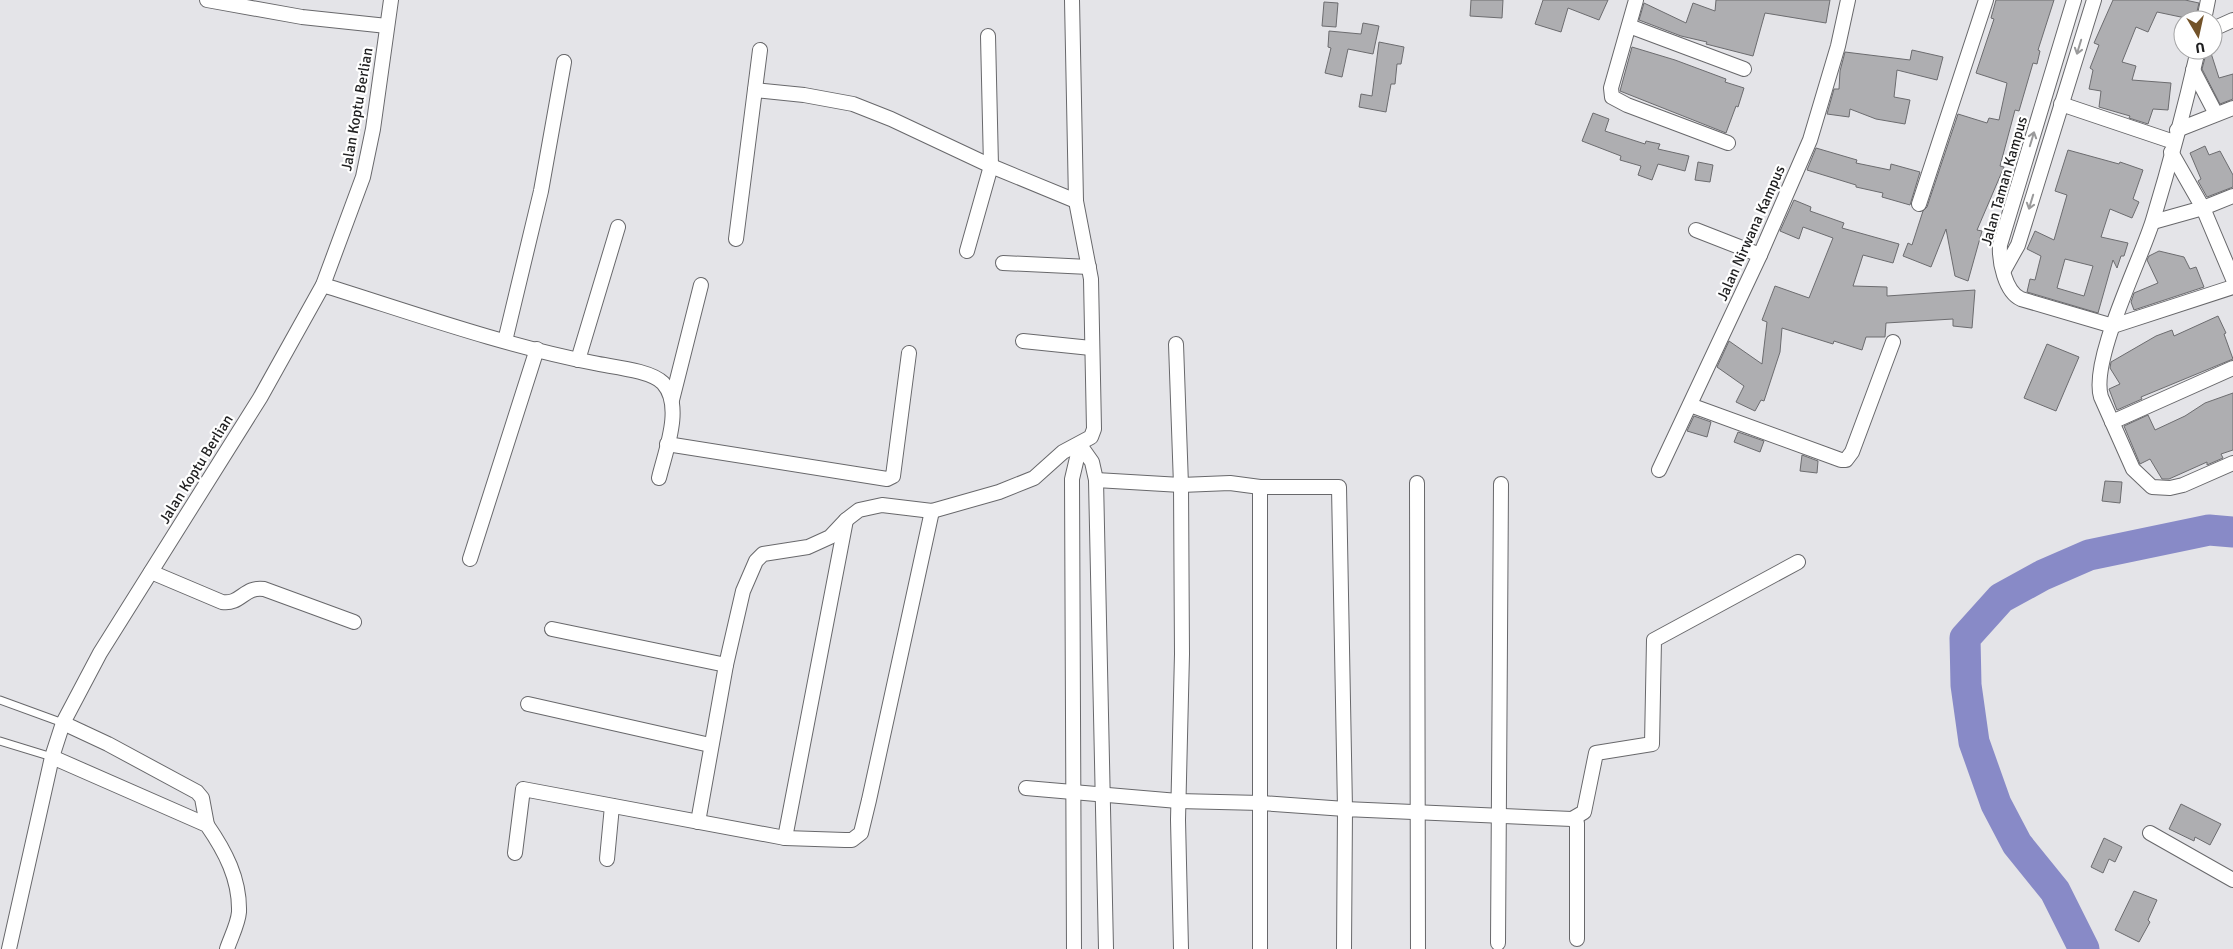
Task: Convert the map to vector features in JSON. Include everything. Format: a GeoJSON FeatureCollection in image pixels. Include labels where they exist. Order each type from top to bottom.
{"type":"FeatureCollection","features":[{"type":"Feature","properties":{"kind":"street"},"geometry":{"type":"LineString","coordinates":[[207,0],[302,17],[387,26]]}},
{"type":"Feature","properties":{"kind":"street","name":"Jalan Koptu Berlian"},"geometry":{"type":"LineString","coordinates":[[9,949],[52,757],[63,723],[100,653],[260,398],[323,285],[363,177],[373,129],[391,0]]}},
{"type":"Feature","properties":{"kind":"street"},"geometry":{"type":"LineString","coordinates":[[698,822],[710,745],[743,591],[756,561],[763,554],[808,548],[830,537],[846,520],[860,510],[882,505],[932,511],[999,492],[1034,478],[1063,452],[1080,445],[1091,437],[1094,429],[1091,279],[1076,201],[1072,0]]}},
{"type":"Feature","properties":{"kind":"street"},"geometry":{"type":"LineString","coordinates":[[1636,0],[1611,88],[1612,97],[1627,106],[1728,143]]}},
{"type":"Feature","properties":{"kind":"street","name":"Jalan Nirwana Kampus"},"geometry":{"type":"LineString","coordinates":[[1659,470],[1760,255],[1810,140],[1838,46],[1848,0]]}},
{"type":"Feature","properties":{"kind":"street"},"geometry":{"type":"LineString","coordinates":[[1920,204],[1986,0]]}},
{"type":"Feature","properties":{"kind":"street","name":"Jalan Taman Kampus"},"geometry":{"type":"LineString","coordinates":[[2004,270],[2000,258],[2000,245],[2074,0]]}},
{"type":"Feature","properties":{"kind":"street","name":"Jalan Taman Kampus"},"geometry":{"type":"LineString","coordinates":[[2004,270],[2018,245],[2094,0]]}},
{"type":"Feature","properties":{"kind":"street"},"geometry":{"type":"LineString","coordinates":[[1629,26],[1744,69]]}},
{"type":"Feature","properties":{"kind":"street"},"geometry":{"type":"LineString","coordinates":[[967,250],[991,166],[988,36]]}},
{"type":"Feature","properties":{"kind":"street"},"geometry":{"type":"LineString","coordinates":[[736,239],[760,50]]}},
{"type":"Feature","properties":{"kind":"street"},"geometry":{"type":"LineString","coordinates":[[2196,60],[2153,222],[2112,326],[2098,385],[2101,397],[2133,469],[2152,487],[2170,488],[2183,485],[2233,463]]}},
{"type":"Feature","properties":{"kind":"street"},"geometry":{"type":"LineString","coordinates":[[505,341],[541,191],[564,62]]}},
{"type":"Feature","properties":{"kind":"street"},"geometry":{"type":"LineString","coordinates":[[2193,70],[2216,114]]}},
{"type":"Feature","properties":{"kind":"street"},"geometry":{"type":"LineString","coordinates":[[755,90],[804,95],[853,104],[891,119],[991,166],[1076,201]]}},
{"type":"Feature","properties":{"kind":"street"},"geometry":{"type":"LineString","coordinates":[[2042,107],[2060,108],[2174,141],[2216,114],[2233,108]]}},
{"type":"Feature","properties":{"kind":"street"},"geometry":{"type":"LineString","coordinates":[[2174,141],[2233,279]]}},
{"type":"Feature","properties":{"kind":"street"},"geometry":{"type":"LineString","coordinates":[[2153,222],[2203,208],[2233,196]]}},
{"type":"Feature","properties":{"kind":"street"},"geometry":{"type":"LineString","coordinates":[[578,360],[618,227]]}},
{"type":"Feature","properties":{"kind":"street"},"geometry":{"type":"LineString","coordinates":[[1696,230],[1760,255]]}},
{"type":"Feature","properties":{"kind":"street"},"geometry":{"type":"LineString","coordinates":[[1003,263],[1089,267]]}},
{"type":"Feature","properties":{"kind":"street"},"geometry":{"type":"LineString","coordinates":[[2004,270],[2008,286],[2017,297],[2112,326],[2233,287]]}},
{"type":"Feature","properties":{"kind":"street"},"geometry":{"type":"LineString","coordinates":[[323,285],[505,341],[650,376],[663,383],[672,400]]}},
{"type":"Feature","properties":{"kind":"street"},"geometry":{"type":"LineString","coordinates":[[659,478],[673,412],[672,400],[701,285]]}},
{"type":"Feature","properties":{"kind":"street"},"geometry":{"type":"LineString","coordinates":[[1023,341],[1092,348]]}},
{"type":"Feature","properties":{"kind":"street"},"geometry":{"type":"LineString","coordinates":[[1690,405],[1840,460],[1846,460],[1852,452],[1892,342]]}},
{"type":"Feature","properties":{"kind":"street"},"geometry":{"type":"LineString","coordinates":[[1176,344],[1181,485],[1182,654],[1178,801],[1181,949]]}},
{"type":"Feature","properties":{"kind":"street"},"geometry":{"type":"LineString","coordinates":[[470,559],[537,349]]}},
{"type":"Feature","properties":{"kind":"street"},"geometry":{"type":"LineString","coordinates":[[667,444],[887,479],[893,476],[909,353]]}},
{"type":"Feature","properties":{"kind":"street"},"geometry":{"type":"LineString","coordinates":[[2112,422],[2233,368]]}},
{"type":"Feature","properties":{"kind":"street"},"geometry":{"type":"LineString","coordinates":[[1080,445],[1092,462],[1096,480],[1106,949]]}},
{"type":"Feature","properties":{"kind":"street"},"geometry":{"type":"LineString","coordinates":[[1074,949],[1072,480],[1080,445]]}},
{"type":"Feature","properties":{"kind":"street"},"geometry":{"type":"LineString","coordinates":[[1096,480],[1181,485],[1230,483],[1260,487],[1339,487],[1345,809],[1344,949]]}},
{"type":"Feature","properties":{"kind":"street"},"geometry":{"type":"LineString","coordinates":[[1417,483],[1418,949]]}},
{"type":"Feature","properties":{"kind":"street"},"geometry":{"type":"LineString","coordinates":[[1498,943],[1501,484]]}},
{"type":"Feature","properties":{"kind":"street"},"geometry":{"type":"LineString","coordinates":[[1260,487],[1260,949]]}},
{"type":"Feature","properties":{"kind":"street"},"geometry":{"type":"LineString","coordinates":[[515,853],[523,789],[785,838],[852,840],[861,833],[921,568],[932,511]]}},
{"type":"Feature","properties":{"kind":"street"},"geometry":{"type":"LineString","coordinates":[[785,838],[846,520]]}},
{"type":"Feature","properties":{"kind":"street"},"geometry":{"type":"LineString","coordinates":[[1026,788],[1178,801],[1261,803],[1419,814],[1572,819],[1584,812],[1596,752],[1652,744],[1654,640],[1798,562]]}},
{"type":"Feature","properties":{"kind":"street"},"geometry":{"type":"LineString","coordinates":[[151,572],[222,602],[229,603],[236,600],[248,590],[264,589],[354,622]]}},
{"type":"Feature","properties":{"kind":"street"},"geometry":{"type":"LineString","coordinates":[[552,629],[726,665]]}},
{"type":"Feature","properties":{"kind":"street"},"geometry":{"type":"LineString","coordinates":[[528,704],[710,745]]}},
{"type":"Feature","properties":{"kind":"street"},"geometry":{"type":"LineString","coordinates":[[63,723],[108,744],[197,792],[202,798],[207,825],[218,842],[235,877],[239,913],[228,949]]}},
{"type":"Feature","properties":{"kind":"street"},"geometry":{"type":"LineString","coordinates":[[52,757],[207,825]]}},
{"type":"Feature","properties":{"kind":"street"},"geometry":{"type":"LineString","coordinates":[[607,859],[612,806]]}},
{"type":"Feature","properties":{"kind":"street"},"geometry":{"type":"LineString","coordinates":[[1572,819],[1577,823],[1577,939]]}},
{"type":"Feature","properties":{"kind":"street"},"geometry":{"type":"LineString","coordinates":[[2150,833],[2233,880]]}},
{"type":"Feature","properties":{"kind":"lane"},"geometry":{"type":"LineString","coordinates":[[0,700],[63,723]]}},
{"type":"Feature","properties":{"kind":"lane"},"geometry":{"type":"LineString","coordinates":[[0,742],[52,757]]}},
{"type":"Feature","properties":{"kind":"building"},"geometry":{"type":"Polygon","coordinates":[[[1471,0],[1503,0],[1502,18],[1470,16],[1471,0]]]}},
{"type":"Feature","properties":{"kind":"building"},"geometry":{"type":"Polygon","coordinates":[[[1543,0],[1608,0],[1599,20],[1568,8],[1561,32],[1535,24],[1543,0]]]}},
{"type":"Feature","properties":{"kind":"building"},"geometry":{"type":"Polygon","coordinates":[[[1716,0],[1830,0],[1826,23],[1765,13],[1753,56],[1706,44],[1707,42],[1681,36],[1639,20],[1644,3],[1686,23],[1693,3],[1715,11],[1716,0]]]}},
{"type":"Feature","properties":{"kind":"building"},"geometry":{"type":"Polygon","coordinates":[[[1996,0],[2054,0],[2038,50],[2040,51],[2037,64],[2033,63],[2019,111],[2015,110],[2000,166],[2004,167],[1977,230],[1982,231],[1968,281],[1955,276],[1946,229],[1931,267],[1903,256],[1908,243],[1912,245],[1923,211],[1927,207],[1958,114],[1987,123],[1989,118],[1999,120],[2007,83],[1976,73],[1994,19],[1991,18],[1996,0]]]}},
{"type":"Feature","properties":{"kind":"building"},"geometry":{"type":"Polygon","coordinates":[[[2113,0],[2185,0],[2199,3],[2197,10],[2173,10],[2173,15],[2157,12],[2148,32],[2136,27],[2122,62],[2136,66],[2132,80],[2171,83],[2168,110],[2153,109],[2148,124],[2129,118],[2130,116],[2099,107],[2101,91],[2089,89],[2093,70],[2090,68],[2099,45],[2094,43],[2113,0]]]}},
{"type":"Feature","properties":{"kind":"building"},"geometry":{"type":"Polygon","coordinates":[[[1324,2],[1338,3],[1336,27],[1322,26],[1324,2]]]}},
{"type":"Feature","properties":{"kind":"building"},"geometry":{"type":"Polygon","coordinates":[[[1363,23],[1379,26],[1373,54],[1348,49],[1342,77],[1325,73],[1331,48],[1328,47],[1329,31],[1361,34],[1363,23]]]}},
{"type":"Feature","properties":{"kind":"building"},"geometry":{"type":"Polygon","coordinates":[[[1379,42],[1404,47],[1401,64],[1397,64],[1395,84],[1391,84],[1386,112],[1359,107],[1361,94],[1372,96],[1379,42]]]}},
{"type":"Feature","properties":{"kind":"building"},"geometry":{"type":"Polygon","coordinates":[[[1632,47],[1675,60],[1726,79],[1725,82],[1744,88],[1726,133],[1620,91],[1632,47]]]}},
{"type":"Feature","properties":{"kind":"building"},"geometry":{"type":"Polygon","coordinates":[[[1912,50],[1943,57],[1937,80],[1897,70],[1894,97],[1910,100],[1905,124],[1876,119],[1850,109],[1849,117],[1827,114],[1834,89],[1839,89],[1840,71],[1845,52],[1910,60],[1912,50]]]}},
{"type":"Feature","properties":{"kind":"building"},"geometry":{"type":"Polygon","coordinates":[[[2204,60],[2213,60],[2219,78],[2233,74],[2233,99],[2220,104],[2202,69],[2204,60]]]}},
{"type":"Feature","properties":{"kind":"building"},"geometry":{"type":"Polygon","coordinates":[[[1593,113],[1609,119],[1605,131],[1645,144],[1646,141],[1660,144],[1658,149],[1689,156],[1685,171],[1658,164],[1652,180],[1638,175],[1641,166],[1620,160],[1621,156],[1582,141],[1593,113]]]}},
{"type":"Feature","properties":{"kind":"building"},"geometry":{"type":"Polygon","coordinates":[[[2205,146],[2209,155],[2220,151],[2233,175],[2233,187],[2207,197],[2198,181],[2201,179],[2190,153],[2205,146]]]}},
{"type":"Feature","properties":{"kind":"building"},"geometry":{"type":"Polygon","coordinates":[[[1816,148],[1857,160],[1856,163],[1890,170],[1891,164],[1920,172],[1910,205],[1882,197],[1883,193],[1856,187],[1856,185],[1807,170],[1816,148]]]}},
{"type":"Feature","properties":{"kind":"building"},"geometry":{"type":"Polygon","coordinates":[[[2068,150],[2119,164],[2120,162],[2143,170],[2133,199],[2139,202],[2132,218],[2110,209],[2101,237],[2128,243],[2124,256],[2121,256],[2117,268],[2113,260],[2098,313],[2027,292],[2030,279],[2035,280],[2041,256],[2027,249],[2035,231],[2054,240],[2067,195],[2055,191],[2068,150]],[[2065,259],[2057,288],[2084,296],[2093,266],[2065,259]]]}},
{"type":"Feature","properties":{"kind":"building"},"geometry":{"type":"Polygon","coordinates":[[[1698,162],[1713,165],[1710,182],[1695,180],[1698,162]]]}},
{"type":"Feature","properties":{"kind":"building"},"geometry":{"type":"Polygon","coordinates":[[[1794,200],[1811,207],[1810,211],[1844,223],[1842,228],[1899,244],[1893,263],[1863,255],[1853,286],[1887,287],[1887,296],[1975,290],[1972,328],[1953,326],[1953,319],[1886,323],[1885,337],[1866,337],[1862,350],[1834,341],[1833,344],[1782,328],[1780,352],[1764,401],[1761,400],[1755,411],[1736,402],[1744,386],[1717,367],[1729,341],[1762,364],[1767,322],[1762,320],[1775,286],[1809,298],[1833,238],[1803,227],[1799,239],[1780,231],[1794,200]]]}},
{"type":"Feature","properties":{"kind":"building"},"geometry":{"type":"Polygon","coordinates":[[[2159,251],[2184,257],[2190,269],[2196,267],[2204,287],[2134,310],[2131,302],[2134,293],[2158,283],[2147,260],[2149,256],[2159,251]]]}},
{"type":"Feature","properties":{"kind":"building"},"geometry":{"type":"Polygon","coordinates":[[[2218,316],[2226,333],[2224,334],[2233,359],[2141,397],[2142,399],[2117,410],[2109,389],[2120,384],[2110,368],[2111,362],[2156,336],[2172,330],[2174,336],[2218,316]]]}},
{"type":"Feature","properties":{"kind":"building"},"geometry":{"type":"Polygon","coordinates":[[[2047,344],[2079,357],[2056,411],[2024,398],[2047,344]]]}},
{"type":"Feature","properties":{"kind":"building"},"geometry":{"type":"Polygon","coordinates":[[[2233,393],[2233,450],[2221,454],[2223,458],[2207,465],[2207,462],[2169,479],[2162,479],[2150,459],[2140,464],[2124,426],[2148,415],[2155,430],[2185,416],[2205,403],[2233,393]]]}},
{"type":"Feature","properties":{"kind":"building"},"geometry":{"type":"Polygon","coordinates":[[[1694,416],[1711,422],[1707,437],[1687,431],[1694,416]]]}},
{"type":"Feature","properties":{"kind":"building"},"geometry":{"type":"Polygon","coordinates":[[[1738,432],[1764,441],[1760,452],[1734,442],[1738,432]]]}},
{"type":"Feature","properties":{"kind":"building"},"geometry":{"type":"Polygon","coordinates":[[[1802,455],[1818,461],[1817,473],[1800,471],[1802,455]]]}},
{"type":"Feature","properties":{"kind":"building"},"geometry":{"type":"Polygon","coordinates":[[[2105,481],[2122,482],[2120,503],[2102,501],[2105,481]]]}},
{"type":"Feature","properties":{"kind":"building"},"geometry":{"type":"Polygon","coordinates":[[[2181,804],[2221,824],[2210,845],[2195,837],[2194,841],[2169,829],[2181,804]]]}},
{"type":"Feature","properties":{"kind":"building"},"geometry":{"type":"Polygon","coordinates":[[[2104,838],[2122,847],[2115,862],[2109,859],[2103,873],[2091,867],[2104,838]]]}},
{"type":"Feature","properties":{"kind":"building"},"geometry":{"type":"Polygon","coordinates":[[[2134,891],[2157,900],[2148,920],[2150,922],[2139,942],[2115,930],[2134,891]]]}},
{"type":"Feature","properties":{"kind":"waterway"},"geometry":{"type":"LineString","coordinates":[[2084,949],[2055,891],[2017,844],[1996,804],[1974,742],[1966,685],[1965,638],[2001,598],[2043,575],[2089,555],[2209,530],[2233,532]]}}]}
